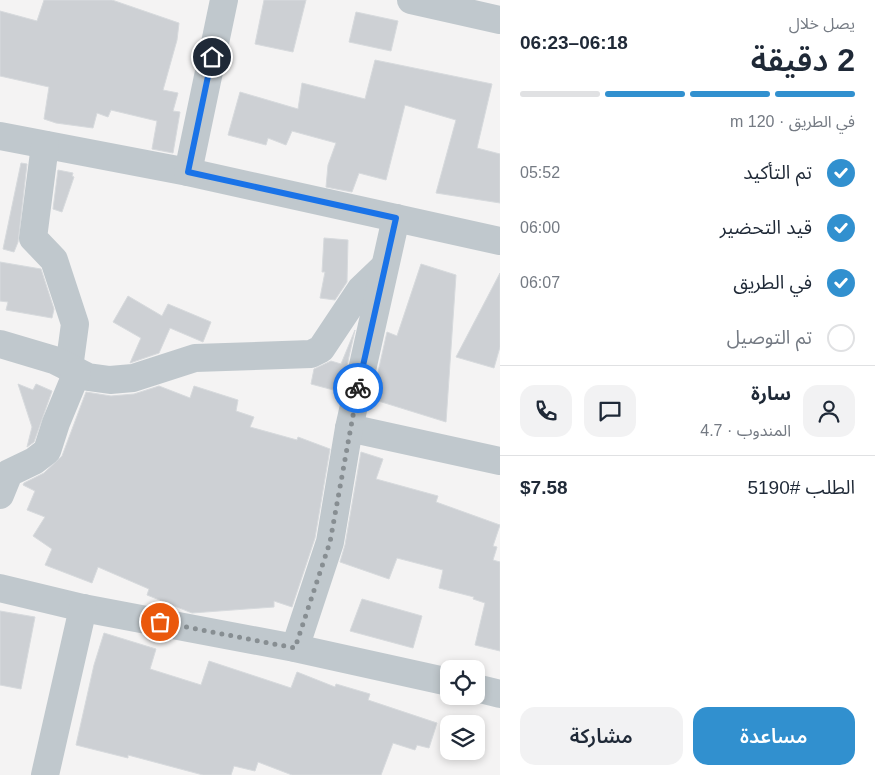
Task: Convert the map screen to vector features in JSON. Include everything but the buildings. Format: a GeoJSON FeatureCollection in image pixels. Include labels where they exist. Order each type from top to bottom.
{"type":"FeatureCollection","features":[{"type":"Feature","properties":{"kind":"street"},"geometry":{"type":"LineString","coordinates":[[188,172],[224,0]]}},
{"type":"Feature","properties":{"kind":"street"},"geometry":{"type":"LineString","coordinates":[[411,0],[500,20]]}},
{"type":"Feature","properties":{"kind":"street"},"geometry":{"type":"LineString","coordinates":[[0,136],[188,172],[500,241]]}},
{"type":"Feature","properties":{"kind":"street"},"geometry":{"type":"LineString","coordinates":[[0,495],[9,473],[34,461],[47,450],[73,370],[75,324],[54,260],[33,238],[45,145]]}},
{"type":"Feature","properties":{"kind":"street"},"geometry":{"type":"LineString","coordinates":[[295,648],[330,542],[349,428],[396,218]]}},
{"type":"Feature","properties":{"kind":"street"},"geometry":{"type":"LineString","coordinates":[[0,344],[54,360],[88,378],[110,380],[133,378],[195,358],[311,354],[321,349],[361,289],[384,268]]}},
{"type":"Feature","properties":{"kind":"street"},"geometry":{"type":"LineString","coordinates":[[349,428],[500,461]]}},
{"type":"Feature","properties":{"kind":"street"},"geometry":{"type":"LineString","coordinates":[[0,588],[83,608],[295,648],[440,680]]}},
{"type":"Feature","properties":{"kind":"street"},"geometry":{"type":"LineString","coordinates":[[45,775],[83,608]]}},
{"type":"Feature","properties":{"kind":"street"},"geometry":{"type":"LineString","coordinates":[[485,690],[500,694]]}},
{"type":"Feature","properties":{"kind":"way so far"},"geometry":{"type":"LineString","coordinates":[[160,622],[295,648],[330,542],[349,428],[358,388]]}},
{"type":"Feature","properties":{"kind":"route"},"geometry":{"type":"LineString","coordinates":[[212,57],[188,172],[396,218],[358,388]]}}]}
